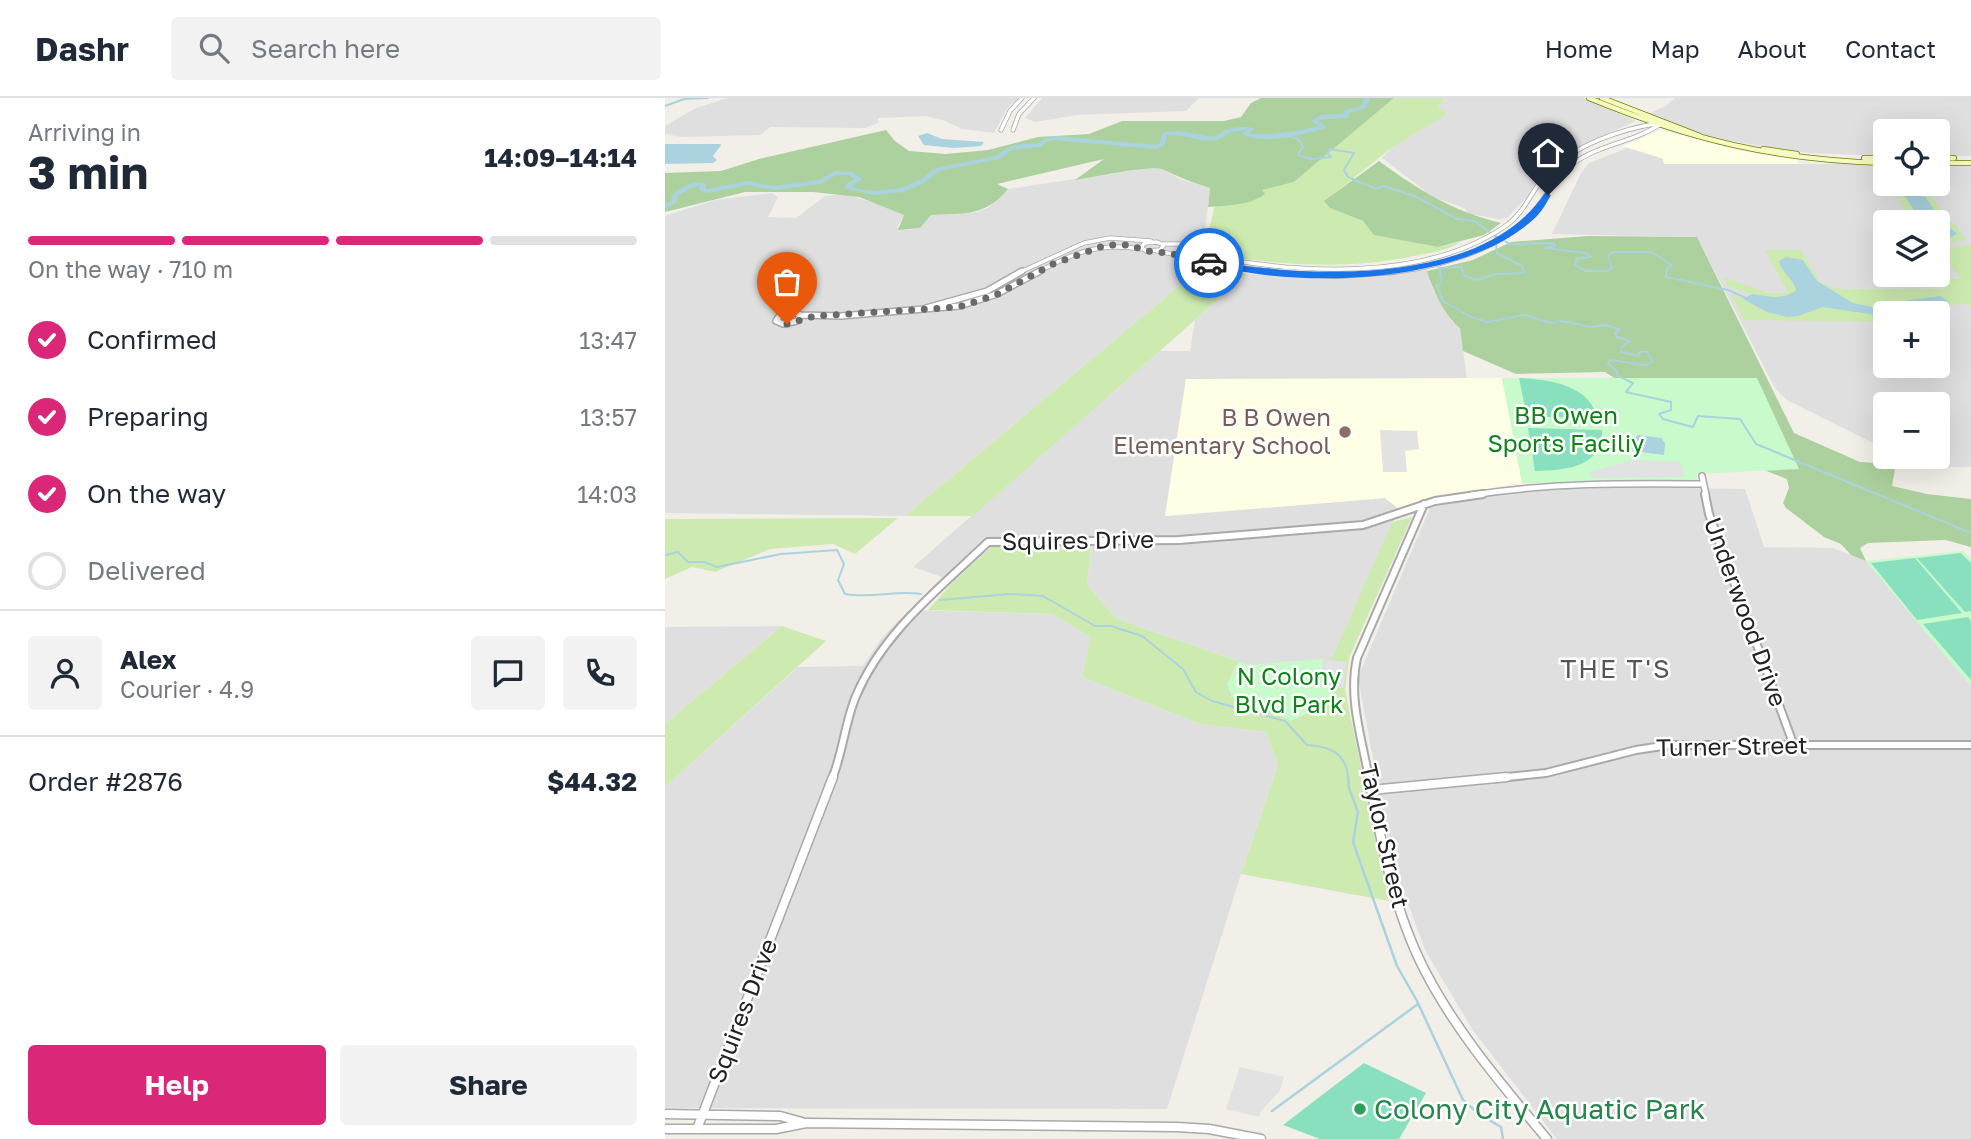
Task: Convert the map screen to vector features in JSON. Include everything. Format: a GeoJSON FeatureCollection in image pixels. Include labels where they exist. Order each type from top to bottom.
{"type":"FeatureCollection","features":[{"type":"Feature","properties":{"kind":"main road"},"geometry":{"type":"LineString","coordinates":[[1589,98],[1651,124],[1785,157],[1873,160]]}},
{"type":"Feature","properties":{"kind":"main road"},"geometry":{"type":"LineString","coordinates":[[1602,98],[1660,125]]}},
{"type":"Feature","properties":{"kind":"main road"},"geometry":{"type":"LineString","coordinates":[[1950,160],[1971,160]]}},
{"type":"Feature","properties":{"kind":"street"},"geometry":{"type":"LineString","coordinates":[[1001,130],[1007,116],[1023,98]]}},
{"type":"Feature","properties":{"kind":"street"},"geometry":{"type":"LineString","coordinates":[[1013,130],[1019,114],[1034,98]]}},
{"type":"Feature","properties":{"kind":"street"},"geometry":{"type":"LineString","coordinates":[[1188,258],[1197,254],[1217,259],[1298,268],[1367,267],[1420,259],[1474,242],[1505,226],[1527,207],[1542,180],[1555,166],[1595,144],[1651,124]]}},
{"type":"Feature","properties":{"kind":"street"},"geometry":{"type":"LineString","coordinates":[[799,317],[945,310],[978,302],[1009,289],[1053,264],[1091,248],[1114,244],[1210,264],[1280,274],[1349,275],[1425,265],[1480,248],[1515,231],[1535,214],[1564,171],[1581,158],[1660,125]]}},
{"type":"Feature","properties":{"kind":"street"},"geometry":{"type":"LineString","coordinates":[[1595,144],[1604,148]]}},
{"type":"Feature","properties":{"kind":"street"},"geometry":{"type":"LineString","coordinates":[[922,310],[993,288],[1038,262],[1084,243],[1111,238],[1163,244],[1193,244],[1199,250],[1197,254]]}},
{"type":"Feature","properties":{"kind":"street"},"geometry":{"type":"LineString","coordinates":[[1141,248],[1143,244],[1151,242]]}},
{"type":"Feature","properties":{"kind":"street"},"geometry":{"type":"LineString","coordinates":[[1157,251],[1164,247],[1163,244]]}},
{"type":"Feature","properties":{"kind":"street"},"geometry":{"type":"LineString","coordinates":[[1210,264],[1217,259]]}},
{"type":"Feature","properties":{"kind":"street","name":"Squires Drive"},"geometry":{"type":"LineString","coordinates":[[697,1129],[838,764],[855,699],[869,669],[900,626],[988,542],[1179,540],[1336,527],[1374,522],[1424,505],[1488,491],[1546,485],[1703,480]]}},
{"type":"Feature","properties":{"kind":"street","name":"Underwood Drive"},"geometry":{"type":"LineString","coordinates":[[1703,480],[1709,514],[1794,746]]}},
{"type":"Feature","properties":{"kind":"street","name":"Taylor Street"},"geometry":{"type":"LineString","coordinates":[[1424,505],[1361,646],[1353,671],[1352,691],[1371,790],[1387,864],[1413,945],[1440,998],[1469,1041],[1547,1139]]}},
{"type":"Feature","properties":{"kind":"street","name":"Turner Street"},"geometry":{"type":"LineString","coordinates":[[1371,790],[1546,773],[1653,746],[1971,745]]}},
{"type":"Feature","properties":{"kind":"street"},"geometry":{"type":"LineString","coordinates":[[665,1114],[780,1116],[806,1123]]}},
{"type":"Feature","properties":{"kind":"street"},"geometry":{"type":"LineString","coordinates":[[665,1129],[776,1129],[806,1123],[1177,1127],[1220,1131],[1261,1139]]}},
{"type":"Feature","properties":{"kind":"shaded area"},"geometry":{"type":"Polygon","coordinates":[[[728,98],[1019,98],[1008,107],[994,133],[962,129],[926,116],[878,118],[878,123],[865,128],[770,127],[761,135],[681,137],[665,134],[665,126],[696,108],[728,98]]]}},
{"type":"Feature","properties":{"kind":"shaded area"},"geometry":{"type":"Polygon","coordinates":[[[1042,98],[1199,98],[1186,111],[1077,115],[1035,122],[1025,118],[1042,98]]]}},
{"type":"Feature","properties":{"kind":"shaded area"},"geometry":{"type":"Polygon","coordinates":[[[1445,98],[1584,98],[1636,121],[1573,149],[1541,174],[1527,197],[1507,218],[1499,219],[1469,214],[1464,208],[1433,197],[1382,158],[1390,149],[1446,114],[1438,107],[1445,98]]]}},
{"type":"Feature","properties":{"kind":"shaded area"},"geometry":{"type":"Polygon","coordinates":[[[1675,98],[1971,98],[1971,156],[1950,156],[1950,119],[1873,119],[1873,156],[1808,153],[1709,136],[1648,114],[1666,106],[1675,98]]]}},
{"type":"Feature","properties":{"kind":"shaded area"},"geometry":{"type":"Polygon","coordinates":[[[1661,130],[1742,151],[1797,160],[1798,164],[1664,164],[1663,158],[1623,146],[1661,130]]]}},
{"type":"Feature","properties":{"kind":"shaded area"},"geometry":{"type":"Polygon","coordinates":[[[1627,148],[1663,159],[1664,164],[1873,164],[1873,196],[1950,196],[1950,165],[1971,165],[1971,467],[1950,467],[1950,392],[1873,392],[1873,443],[1787,400],[1775,388],[1697,237],[1552,234],[1581,173],[1589,163],[1627,148]]]}},
{"type":"Feature","properties":{"kind":"shaded area"},"geometry":{"type":"Polygon","coordinates":[[[1144,169],[1163,169],[1180,179],[1210,188],[1204,239],[1211,254],[1199,263],[1204,265],[905,516],[665,513],[665,216],[715,200],[772,193],[778,197],[768,217],[796,218],[825,196],[845,194],[896,210],[904,215],[897,227],[906,230],[920,228],[930,215],[977,212],[988,208],[1008,189],[1144,169]]]}},
{"type":"Feature","properties":{"kind":"shaded area"},"geometry":{"type":"Polygon","coordinates":[[[1426,266],[1433,290],[1452,322],[1460,328],[1467,379],[1186,379],[1166,516],[1385,498],[1399,509],[1332,658],[1249,665],[1117,619],[1087,585],[1091,547],[993,546],[954,581],[913,567],[1160,351],[1190,351],[1195,320],[1247,274],[1358,276],[1426,266]]]}},
{"type":"Feature","properties":{"kind":"shaded area","name":"B B Owen Elementary School"},"geometry":{"type":"Polygon","coordinates":[[[1502,378],[1522,483],[1438,497],[1399,509],[1385,498],[1165,516],[1186,379],[1502,378]]]}},
{"type":"Feature","properties":{"kind":"shaded area"},"geometry":{"type":"Polygon","coordinates":[[[1380,430],[1417,431],[1419,449],[1405,451],[1407,472],[1383,472],[1380,430]]]}},
{"type":"Feature","properties":{"kind":"shaded area"},"geometry":{"type":"Polygon","coordinates":[[[1634,460],[1681,462],[1684,477],[1593,478],[1589,472],[1634,460]]]}},
{"type":"Feature","properties":{"kind":"shaded area"},"geometry":{"type":"Polygon","coordinates":[[[1588,486],[1745,489],[1764,547],[1833,548],[1866,561],[1971,686],[1971,1139],[1557,1139],[1472,1029],[1425,950],[1391,857],[1358,677],[1430,508],[1501,493],[1588,486]]]}},
{"type":"Feature","properties":{"kind":"shaded area"},"geometry":{"type":"Polygon","coordinates":[[[909,610],[1052,614],[1091,637],[1082,677],[1200,724],[1266,732],[1278,765],[1167,1109],[665,1108],[665,787],[798,667],[863,666],[881,639],[909,610]]]}},
{"type":"Feature","properties":{"kind":"shaded area"},"geometry":{"type":"Polygon","coordinates":[[[782,626],[665,724],[665,627],[782,626]]]}},
{"type":"Feature","properties":{"kind":"shaded area"},"geometry":{"type":"Polygon","coordinates":[[[1323,659],[1346,662],[1344,688],[1320,687],[1323,659]]]}},
{"type":"Feature","properties":{"kind":"shaded area"},"geometry":{"type":"Polygon","coordinates":[[[1240,1067],[1284,1077],[1279,1092],[1261,1111],[1259,1117],[1226,1109],[1240,1067]]]}},
{"type":"Feature","properties":{"kind":"green space"},"geometry":{"type":"Polygon","coordinates":[[[1261,98],[1394,98],[1294,182],[1262,190],[1265,194],[1260,198],[1238,204],[1208,207],[1210,188],[1158,169],[1075,180],[1104,159],[997,184],[1008,189],[991,205],[973,212],[931,215],[920,228],[898,230],[904,215],[859,197],[813,192],[745,192],[665,212],[665,173],[721,171],[759,159],[886,130],[909,151],[946,154],[988,150],[1038,137],[1089,134],[1122,121],[1224,121],[1241,117],[1251,103],[1261,98]]]}},
{"type":"Feature","properties":{"kind":"green space"},"geometry":{"type":"Polygon","coordinates":[[[1394,98],[1445,98],[1438,107],[1447,114],[1390,149],[1325,201],[1330,208],[1363,221],[1375,235],[1438,247],[1461,242],[1436,252],[1360,264],[1286,263],[1212,254],[1205,245],[1215,206],[1259,199],[1261,190],[1294,182],[1394,98]]]}},
{"type":"Feature","properties":{"kind":"green space"},"geometry":{"type":"Polygon","coordinates":[[[1379,161],[1437,198],[1467,213],[1501,223],[1484,235],[1438,247],[1374,235],[1363,221],[1330,208],[1324,201],[1379,161]]]}},
{"type":"Feature","properties":{"kind":"green space"},"geometry":{"type":"Polygon","coordinates":[[[1930,196],[1942,210],[1906,210],[1899,201],[1905,200],[1896,197],[1930,196]]]}},
{"type":"Feature","properties":{"kind":"green space"},"geometry":{"type":"Polygon","coordinates":[[[1950,220],[1967,240],[1950,242],[1950,220]]]}},
{"type":"Feature","properties":{"kind":"green space"},"geometry":{"type":"Polygon","coordinates":[[[1588,236],[1697,237],[1794,433],[1860,462],[1873,463],[1873,469],[1895,469],[1892,486],[1927,494],[1971,499],[1971,547],[1945,540],[1868,543],[1860,548],[1866,561],[1851,555],[1841,544],[1824,537],[1786,508],[1783,503],[1789,488],[1787,479],[1756,467],[1605,372],[1516,374],[1463,351],[1460,328],[1440,302],[1427,271],[1473,260],[1511,242],[1588,236]]]}},
{"type":"Feature","properties":{"kind":"green space"},"geometry":{"type":"Polygon","coordinates":[[[1971,245],[1971,306],[1961,303],[1950,307],[1950,301],[1873,301],[1873,322],[1744,320],[1731,293],[1743,299],[1751,294],[1727,286],[1723,277],[1768,293],[1788,293],[1765,250],[1801,250],[1820,282],[1835,289],[1945,289],[1943,287],[1950,287],[1950,279],[1961,279],[1950,264],[1950,248],[1971,245]]]}},
{"type":"Feature","properties":{"kind":"green space"},"geometry":{"type":"Polygon","coordinates":[[[1204,265],[1247,274],[973,516],[905,516],[1204,265]]]}},
{"type":"Feature","properties":{"kind":"green space","name":"BB Owen Sports Faciliy"},"geometry":{"type":"Polygon","coordinates":[[[1502,378],[1757,378],[1799,469],[1696,474],[1698,482],[1522,483],[1502,378]]]}},
{"type":"Feature","properties":{"kind":"green space"},"geometry":{"type":"Polygon","coordinates":[[[1519,378],[1543,380],[1576,391],[1585,397],[1597,417],[1527,417],[1519,378]]]}},
{"type":"Feature","properties":{"kind":"green space"},"geometry":{"type":"Polygon","coordinates":[[[1528,428],[1602,430],[1601,443],[1589,459],[1580,464],[1558,470],[1535,471],[1528,428]]]}},
{"type":"Feature","properties":{"kind":"green space"},"geometry":{"type":"Polygon","coordinates":[[[1412,517],[1349,658],[1345,690],[1389,901],[1241,874],[1278,765],[1266,732],[1200,724],[1082,677],[1091,637],[1052,614],[928,610],[954,581],[993,546],[1091,546],[1087,585],[1117,619],[1249,665],[1332,658],[1392,522],[1412,517]]]}},
{"type":"Feature","properties":{"kind":"green space"},"geometry":{"type":"Polygon","coordinates":[[[898,518],[855,554],[833,544],[770,549],[715,572],[692,567],[665,579],[665,519],[898,518]]]}},
{"type":"Feature","properties":{"kind":"green space"},"geometry":{"type":"Polygon","coordinates":[[[1963,551],[1971,559],[1971,686],[1866,561],[1963,551]]]}},
{"type":"Feature","properties":{"kind":"green space"},"geometry":{"type":"Polygon","coordinates":[[[1961,553],[1971,563],[1971,611],[1965,612],[1917,558],[1961,553]]]}},
{"type":"Feature","properties":{"kind":"green space"},"geometry":{"type":"Polygon","coordinates":[[[1915,558],[1962,613],[1917,620],[1871,563],[1915,558]]]}},
{"type":"Feature","properties":{"kind":"green space"},"geometry":{"type":"Polygon","coordinates":[[[1968,617],[1971,621],[1971,680],[1923,624],[1968,617]]]}},
{"type":"Feature","properties":{"kind":"green space"},"geometry":{"type":"Polygon","coordinates":[[[782,626],[826,641],[665,787],[665,724],[782,626]]]}},
{"type":"Feature","properties":{"kind":"green space","name":"N Colony Blvd Park"},"geometry":{"type":"Polygon","coordinates":[[[1323,659],[1321,687],[1331,688],[1334,701],[1291,721],[1232,697],[1227,684],[1238,662],[1249,665],[1323,659]]]}},
{"type":"Feature","properties":{"kind":"green space","name":"Colony City Aquatic Park"},"geometry":{"type":"Polygon","coordinates":[[[1364,1063],[1426,1093],[1399,1139],[1320,1139],[1283,1125],[1364,1063]]]}},
{"type":"Feature","properties":{"kind":"water"},"geometry":{"type":"Polygon","coordinates":[[[927,133],[942,139],[984,142],[981,146],[954,148],[924,145],[918,136],[927,133]]]}},
{"type":"Feature","properties":{"kind":"water"},"geometry":{"type":"Polygon","coordinates":[[[665,144],[721,145],[713,156],[717,160],[713,163],[665,164],[665,144]]]}},
{"type":"Feature","properties":{"kind":"water"},"geometry":{"type":"Polygon","coordinates":[[[1925,196],[1933,210],[1914,210],[1905,197],[1925,196]]]}},
{"type":"Feature","properties":{"kind":"water"},"geometry":{"type":"Polygon","coordinates":[[[1950,228],[1957,234],[1950,238],[1950,228]]]}},
{"type":"Feature","properties":{"kind":"water"},"geometry":{"type":"Polygon","coordinates":[[[1786,257],[1803,260],[1817,281],[1853,303],[1873,307],[1873,315],[1823,307],[1787,317],[1767,312],[1743,299],[1752,294],[1786,296],[1796,290],[1779,261],[1786,257]]]}},
{"type":"Feature","properties":{"kind":"water"},"geometry":{"type":"Polygon","coordinates":[[[1940,296],[1948,301],[1903,301],[1940,296]]]}},
{"type":"Feature","properties":{"kind":"water"},"geometry":{"type":"Polygon","coordinates":[[[1638,435],[1661,438],[1665,443],[1664,455],[1633,451],[1630,441],[1638,435]]]}},
{"type":"Feature","properties":{"kind":"waterway"},"geometry":{"type":"LineString","coordinates":[[665,106],[684,99],[708,98]]}},
{"type":"Feature","properties":{"kind":"waterway"},"geometry":{"type":"LineString","coordinates":[[665,206],[674,202],[675,195],[695,185],[703,184],[702,190],[708,191],[747,183],[774,188],[821,182],[835,173],[850,173],[859,179],[848,185],[848,188],[856,191],[894,192],[920,183],[938,169],[998,158],[1009,149],[1041,145],[1054,138],[1156,147],[1163,144],[1164,134],[1171,133],[1215,139],[1237,129],[1251,129],[1245,134],[1260,137],[1283,135],[1324,127],[1314,121],[1321,117],[1346,116],[1346,112],[1364,107],[1367,98]]}},
{"type":"Feature","properties":{"kind":"waterway"},"geometry":{"type":"LineString","coordinates":[[1278,134],[1296,138],[1303,146],[1298,155],[1312,159],[1331,157],[1327,153],[1330,149],[1354,153],[1344,170],[1348,177],[1376,189],[1384,186],[1419,198],[1457,219],[1474,221],[1495,236],[1497,253],[1522,266],[1524,273],[1496,274],[1477,280],[1463,275],[1462,267],[1439,268],[1442,281],[1437,286],[1443,301],[1471,317],[1487,322],[1524,315],[1551,323],[1562,321],[1591,327],[1606,325],[1620,330],[1615,333],[1617,337],[1630,341],[1622,347],[1621,352],[1638,356],[1640,352],[1647,352],[1653,362],[1644,365],[1610,360],[1608,364],[1616,370],[1618,376],[1633,383],[1626,392],[1671,402],[1671,410],[1659,414],[1663,419],[1693,427],[1698,416],[1740,419],[1756,444],[1971,533]]}},
{"type":"Feature","properties":{"kind":"waterway"},"geometry":{"type":"LineString","coordinates":[[1496,236],[1510,244],[1554,243],[1555,246],[1545,248],[1586,253],[1591,257],[1576,259],[1575,265],[1586,271],[1608,271],[1612,267],[1608,256],[1613,252],[1651,252],[1672,265],[1666,270],[1666,277],[1728,290],[1748,299]]}},
{"type":"Feature","properties":{"kind":"waterway"},"geometry":{"type":"LineString","coordinates":[[665,555],[678,552],[688,562],[704,562],[717,567],[781,554],[837,550],[844,564],[838,580],[845,594],[921,594]]}},
{"type":"Feature","properties":{"kind":"waterway"},"geometry":{"type":"LineString","coordinates":[[940,600],[1010,594],[1043,596],[1095,626],[1111,626],[1142,636],[1183,669],[1196,692],[1212,701],[1285,721],[1307,745],[1329,749],[1340,757],[1347,770],[1348,779]]}},
{"type":"Feature","properties":{"kind":"waterway"},"geometry":{"type":"LineString","coordinates":[[1348,777],[1358,812],[1353,842],[1397,966],[1417,1001],[1463,1100],[1479,1114],[1501,1127],[1503,1139]]}},
{"type":"Feature","properties":{"kind":"waterway"},"geometry":{"type":"LineString","coordinates":[[1272,1111],[1418,1004]]}},
{"type":"Feature","properties":{"kind":"way so far"},"geometry":{"type":"LineString","coordinates":[[787,324],[815,316],[933,311],[959,307],[996,295],[1067,257],[1106,245],[1130,245],[1146,251],[1168,253],[1209,263]]}},
{"type":"Feature","properties":{"kind":"place","name":"B B Owen Elementary School"},"geometry":{"type":"Point","coordinates":[1345,432]}},
{"type":"Feature","properties":{"kind":"place","name":"Colony City Aquatic Park"},"geometry":{"type":"Point","coordinates":[1360,1109]}},
{"type":"Feature","properties":{"kind":"district","name":"THE T'S"},"geometry":{"type":"Point","coordinates":[1616,669]}},
{"type":"Feature","properties":{"kind":"route"},"geometry":{"type":"LineString","coordinates":[[1209,263],[1265,273],[1314,275],[1379,273],[1425,265],[1471,252],[1501,239],[1535,214],[1548,195]]}}]}
